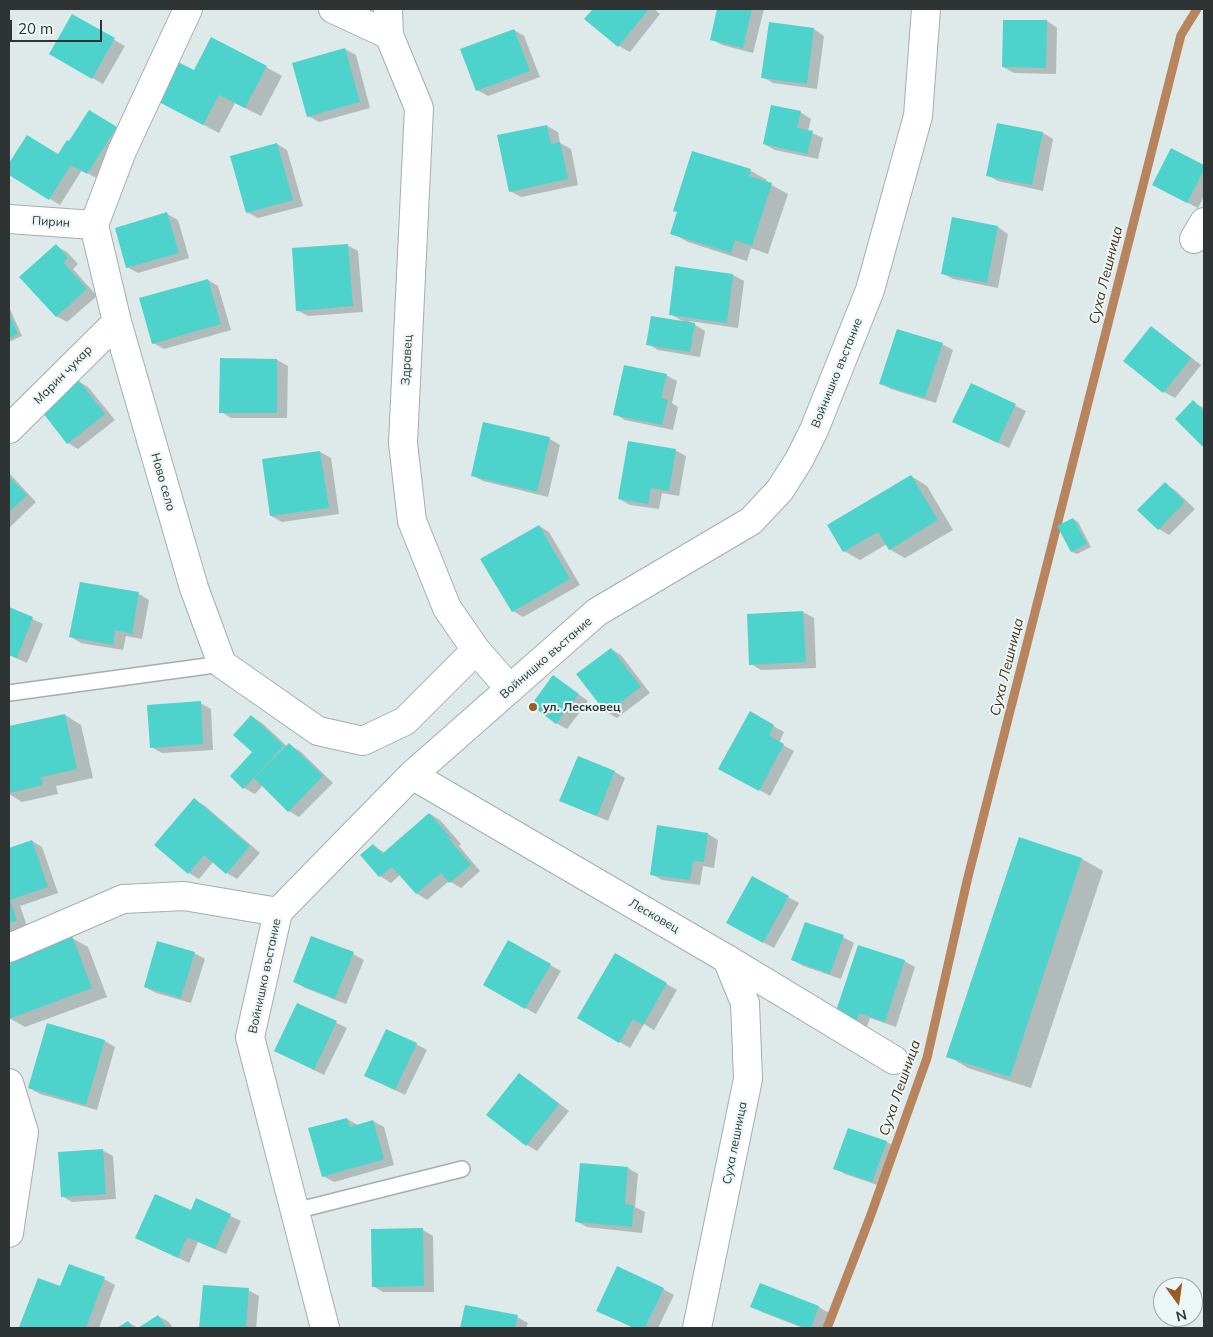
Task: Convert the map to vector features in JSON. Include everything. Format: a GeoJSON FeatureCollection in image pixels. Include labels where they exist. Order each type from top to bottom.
{"type":"FeatureCollection","features":[{"type":"Feature","properties":{"kind":"street"},"geometry":{"type":"LineString","coordinates":[[94,225],[122,150],[188,9]]}},
{"type":"Feature","properties":{"kind":"street"},"geometry":{"type":"LineString","coordinates":[[334,9],[389,22]]}},
{"type":"Feature","properties":{"kind":"street","name":"Войнишко въстание"},"geometry":{"type":"LineString","coordinates":[[325,1328],[250,1037],[278,912],[412,775],[597,612],[751,521],[780,490],[799,460],[814,430],[870,290],[918,116],[926,9]]}},
{"type":"Feature","properties":{"kind":"street","name":"Здравец"},"geometry":{"type":"LineString","coordinates":[[389,22],[419,108],[403,443],[412,521],[447,608],[476,650],[510,689]]}},
{"type":"Feature","properties":{"kind":"street","name":"Пирин"},"geometry":{"type":"LineString","coordinates":[[9,219],[94,225]]}},
{"type":"Feature","properties":{"kind":"street","name":"Ново село"},"geometry":{"type":"LineString","coordinates":[[94,225],[117,322],[194,588],[222,664]]}},
{"type":"Feature","properties":{"kind":"street","name":"Марин чукар"},"geometry":{"type":"LineString","coordinates":[[9,429],[117,322]]}},
{"type":"Feature","properties":{"kind":"street"},"geometry":{"type":"LineString","coordinates":[[222,664],[318,731],[363,741],[405,721],[476,650]]}},
{"type":"Feature","properties":{"kind":"street","name":"Лесковец"},"geometry":{"type":"LineString","coordinates":[[412,775],[727,959],[894,1060]]}},
{"type":"Feature","properties":{"kind":"street"},"geometry":{"type":"LineString","coordinates":[[9,948],[123,899],[184,896],[278,912]]}},
{"type":"Feature","properties":{"kind":"street","name":"Суха лешница"},"geometry":{"type":"LineString","coordinates":[[697,1328],[748,1080],[745,1003],[727,959]]}},
{"type":"Feature","properties":{"kind":"street"},"geometry":{"type":"LineString","coordinates":[[9,1083],[24,1132],[9,1233]]}},
{"type":"Feature","properties":{"kind":"lane"},"geometry":{"type":"LineString","coordinates":[[9,693],[222,664]]}},
{"type":"Feature","properties":{"kind":"lane"},"geometry":{"type":"LineString","coordinates":[[295,1212],[462,1169]]}},
{"type":"Feature","properties":{"kind":"building"},"geometry":{"type":"Polygon","coordinates":[[[593,9],[649,9],[618,47],[584,19],[593,9]]]}},
{"type":"Feature","properties":{"kind":"building"},"geometry":{"type":"Polygon","coordinates":[[[717,9],[752,9],[743,48],[710,40],[717,9]]]}},
{"type":"Feature","properties":{"kind":"building"},"geometry":{"type":"Polygon","coordinates":[[[72,14],[115,38],[92,79],[49,54],[72,14]]]}},
{"type":"Feature","properties":{"kind":"building"},"geometry":{"type":"Polygon","coordinates":[[[1003,20],[1047,20],[1046,68],[1002,67],[1003,20]]]}},
{"type":"Feature","properties":{"kind":"building"},"geometry":{"type":"Polygon","coordinates":[[[769,22],[814,28],[807,84],[761,78],[769,22]]]}},
{"type":"Feature","properties":{"kind":"building"},"geometry":{"type":"Polygon","coordinates":[[[514,29],[530,71],[476,91],[460,49],[514,29]]]}},
{"type":"Feature","properties":{"kind":"building"},"geometry":{"type":"Polygon","coordinates":[[[211,37],[267,66],[245,108],[219,95],[203,125],[157,101],[178,62],[194,70],[211,37]]]}},
{"type":"Feature","properties":{"kind":"building"},"geometry":{"type":"Polygon","coordinates":[[[345,48],[360,102],[307,117],[292,63],[345,48]]]}},
{"type":"Feature","properties":{"kind":"building"},"geometry":{"type":"Polygon","coordinates":[[[771,105],[801,111],[797,128],[813,131],[807,154],[763,144],[771,105]]]}},
{"type":"Feature","properties":{"kind":"building"},"geometry":{"type":"Polygon","coordinates":[[[89,110],[117,127],[87,174],[71,165],[49,200],[9,175],[9,163],[27,135],[58,154],[67,140],[69,141],[89,110]]]}},
{"type":"Feature","properties":{"kind":"building"},"geometry":{"type":"Polygon","coordinates":[[[997,123],[1043,132],[1032,185],[986,176],[997,123]]]}},
{"type":"Feature","properties":{"kind":"building"},"geometry":{"type":"Polygon","coordinates":[[[547,125],[551,144],[560,142],[568,179],[509,192],[497,135],[547,125]]]}},
{"type":"Feature","properties":{"kind":"building"},"geometry":{"type":"Polygon","coordinates":[[[277,143],[293,200],[246,213],[230,156],[277,143]]]}},
{"type":"Feature","properties":{"kind":"building"},"geometry":{"type":"Polygon","coordinates":[[[1171,148],[1204,165],[1204,170],[1187,203],[1152,185],[1171,148]]]}},
{"type":"Feature","properties":{"kind":"building"},"geometry":{"type":"Polygon","coordinates":[[[692,151],[751,169],[749,176],[772,183],[752,246],[735,240],[731,253],[670,234],[677,212],[673,211],[692,151]]]}},
{"type":"Feature","properties":{"kind":"building"},"geometry":{"type":"Polygon","coordinates":[[[167,212],[179,253],[126,268],[115,228],[167,212]]]}},
{"type":"Feature","properties":{"kind":"building"},"geometry":{"type":"Polygon","coordinates":[[[952,217],[998,226],[987,283],[941,274],[952,217]]]}},
{"type":"Feature","properties":{"kind":"building"},"geometry":{"type":"Polygon","coordinates":[[[56,244],[68,258],[63,262],[87,289],[56,317],[19,277],[56,244]]]}},
{"type":"Feature","properties":{"kind":"building"},"geometry":{"type":"Polygon","coordinates":[[[348,244],[353,306],[296,311],[292,248],[348,244]]]}},
{"type":"Feature","properties":{"kind":"building"},"geometry":{"type":"Polygon","coordinates":[[[675,266],[733,274],[727,323],[669,315],[675,266]]]}},
{"type":"Feature","properties":{"kind":"building"},"geometry":{"type":"Polygon","coordinates":[[[208,279],[221,324],[152,344],[139,298],[208,279]]]}},
{"type":"Feature","properties":{"kind":"building"},"geometry":{"type":"Polygon","coordinates":[[[9,313],[18,334],[9,338],[9,313]]]}},
{"type":"Feature","properties":{"kind":"building"},"geometry":{"type":"Polygon","coordinates":[[[651,316],[695,323],[690,352],[646,345],[651,316]]]}},
{"type":"Feature","properties":{"kind":"building"},"geometry":{"type":"Polygon","coordinates":[[[1151,326],[1191,358],[1163,393],[1123,361],[1151,326]]]}},
{"type":"Feature","properties":{"kind":"building"},"geometry":{"type":"Polygon","coordinates":[[[897,329],[943,343],[925,398],[879,384],[897,329]]]}},
{"type":"Feature","properties":{"kind":"building"},"geometry":{"type":"Polygon","coordinates":[[[220,358],[277,359],[277,413],[219,413],[220,358]]]}},
{"type":"Feature","properties":{"kind":"building"},"geometry":{"type":"Polygon","coordinates":[[[624,365],[667,374],[661,398],[668,400],[662,425],[613,415],[624,365]]]}},
{"type":"Feature","properties":{"kind":"building"},"geometry":{"type":"Polygon","coordinates":[[[78,380],[105,414],[67,444],[40,409],[78,380]]]}},
{"type":"Feature","properties":{"kind":"building"},"geometry":{"type":"Polygon","coordinates":[[[971,383],[1016,404],[998,443],[952,422],[971,383]]]}},
{"type":"Feature","properties":{"kind":"building"},"geometry":{"type":"Polygon","coordinates":[[[1193,400],[1204,411],[1204,448],[1175,419],[1193,400]]]}},
{"type":"Feature","properties":{"kind":"building"},"geometry":{"type":"Polygon","coordinates":[[[483,422],[550,437],[537,492],[471,476],[483,422]]]}},
{"type":"Feature","properties":{"kind":"building"},"geometry":{"type":"Polygon","coordinates":[[[628,441],[676,449],[669,491],[651,488],[648,504],[618,499],[628,441]]]}},
{"type":"Feature","properties":{"kind":"building"},"geometry":{"type":"Polygon","coordinates":[[[320,451],[329,508],[270,516],[262,459],[320,451]]]}},
{"type":"Feature","properties":{"kind":"building"},"geometry":{"type":"Polygon","coordinates":[[[911,475],[938,520],[889,550],[878,532],[843,552],[827,525],[911,475]]]}},
{"type":"Feature","properties":{"kind":"building"},"geometry":{"type":"Polygon","coordinates":[[[9,477],[27,495],[9,512],[9,477]]]}},
{"type":"Feature","properties":{"kind":"building"},"geometry":{"type":"Polygon","coordinates":[[[1165,482],[1185,502],[1158,530],[1137,510],[1165,482]]]}},
{"type":"Feature","properties":{"kind":"building"},"geometry":{"type":"Polygon","coordinates":[[[1073,518],[1087,544],[1071,552],[1057,526],[1073,518]]]}},
{"type":"Feature","properties":{"kind":"building"},"geometry":{"type":"Polygon","coordinates":[[[539,525],[570,579],[512,612],[480,559],[539,525]]]}},
{"type":"Feature","properties":{"kind":"building"},"geometry":{"type":"Polygon","coordinates":[[[80,582],[139,592],[132,634],[115,630],[113,645],[69,637],[80,582]]]}},
{"type":"Feature","properties":{"kind":"building"},"geometry":{"type":"Polygon","coordinates":[[[9,607],[33,617],[17,658],[9,655],[9,607]]]}},
{"type":"Feature","properties":{"kind":"building"},"geometry":{"type":"Polygon","coordinates":[[[803,611],[806,662],[749,665],[747,614],[803,611]]]}},
{"type":"Feature","properties":{"kind":"building"},"geometry":{"type":"Polygon","coordinates":[[[611,648],[641,687],[606,713],[576,674],[611,648]]]}},
{"type":"Feature","properties":{"kind":"building"},"geometry":{"type":"Polygon","coordinates":[[[553,675],[579,694],[556,724],[531,705],[553,675]]]}},
{"type":"Feature","properties":{"kind":"building"},"geometry":{"type":"Polygon","coordinates":[[[201,701],[203,744],[150,748],[147,705],[201,701]]]}},
{"type":"Feature","properties":{"kind":"building"},"geometry":{"type":"Polygon","coordinates":[[[750,711],[774,725],[769,736],[784,744],[759,791],[718,769],[750,711]]]}},
{"type":"Feature","properties":{"kind":"building"},"geometry":{"type":"Polygon","coordinates":[[[65,714],[77,769],[41,777],[43,785],[9,793],[9,726],[65,714]]]}},
{"type":"Feature","properties":{"kind":"building"},"geometry":{"type":"Polygon","coordinates":[[[251,715],[284,746],[243,789],[230,776],[252,752],[233,735],[251,715]]]}},
{"type":"Feature","properties":{"kind":"building"},"geometry":{"type":"Polygon","coordinates":[[[289,743],[323,776],[288,812],[254,778],[289,743]]]}},
{"type":"Feature","properties":{"kind":"building"},"geometry":{"type":"Polygon","coordinates":[[[578,756],[615,771],[597,816],[559,801],[578,756]]]}},
{"type":"Feature","properties":{"kind":"building"},"geometry":{"type":"Polygon","coordinates":[[[194,798],[250,846],[226,874],[204,855],[188,874],[154,845],[194,798]]]}},
{"type":"Feature","properties":{"kind":"building"},"geometry":{"type":"Polygon","coordinates":[[[429,813],[471,865],[449,883],[441,873],[416,894],[392,867],[379,877],[360,855],[373,844],[382,854],[429,813]]]}},
{"type":"Feature","properties":{"kind":"building"},"geometry":{"type":"Polygon","coordinates":[[[657,825],[708,833],[704,862],[693,861],[690,880],[650,875],[657,825]]]}},
{"type":"Feature","properties":{"kind":"building"},"geometry":{"type":"Polygon","coordinates":[[[1019,837],[1082,858],[1010,1077],[946,1057],[1019,837]]]}},
{"type":"Feature","properties":{"kind":"building"},"geometry":{"type":"Polygon","coordinates":[[[32,840],[48,887],[10,900],[17,921],[9,923],[9,848],[32,840]]]}},
{"type":"Feature","properties":{"kind":"building"},"geometry":{"type":"Polygon","coordinates":[[[752,876],[789,896],[763,943],[726,923],[752,876]]]}},
{"type":"Feature","properties":{"kind":"building"},"geometry":{"type":"Polygon","coordinates":[[[805,922],[844,935],[830,974],[791,960],[805,922]]]}},
{"type":"Feature","properties":{"kind":"building"},"geometry":{"type":"Polygon","coordinates":[[[72,936],[92,988],[9,1019],[9,960],[72,936]]]}},
{"type":"Feature","properties":{"kind":"building"},"geometry":{"type":"Polygon","coordinates":[[[311,936],[354,952],[335,999],[293,982],[311,936]]]}},
{"type":"Feature","properties":{"kind":"building"},"geometry":{"type":"Polygon","coordinates":[[[508,940],[551,964],[525,1009],[483,985],[508,940]]]}},
{"type":"Feature","properties":{"kind":"building"},"geometry":{"type":"Polygon","coordinates":[[[157,941],[195,952],[181,998],[144,987],[157,941]]]}},
{"type":"Feature","properties":{"kind":"building"},"geometry":{"type":"Polygon","coordinates":[[[858,945],[905,960],[885,1022],[859,1013],[855,1027],[833,1020],[858,945]]]}},
{"type":"Feature","properties":{"kind":"building"},"geometry":{"type":"Polygon","coordinates":[[[615,953],[667,983],[643,1025],[633,1019],[619,1043],[577,1018],[615,953]]]}},
{"type":"Feature","properties":{"kind":"building"},"geometry":{"type":"Polygon","coordinates":[[[297,1003],[337,1021],[314,1070],[274,1051],[297,1003]]]}},
{"type":"Feature","properties":{"kind":"building"},"geometry":{"type":"Polygon","coordinates":[[[47,1023],[105,1040],[86,1105],[28,1088],[47,1023]]]}},
{"type":"Feature","properties":{"kind":"building"},"geometry":{"type":"Polygon","coordinates":[[[386,1029],[417,1043],[395,1090],[364,1076],[386,1029]]]}},
{"type":"Feature","properties":{"kind":"building"},"geometry":{"type":"Polygon","coordinates":[[[519,1073],[559,1104],[526,1146],[486,1115],[519,1073]]]}},
{"type":"Feature","properties":{"kind":"building"},"geometry":{"type":"Polygon","coordinates":[[[347,1118],[350,1127],[373,1120],[384,1159],[322,1177],[308,1128],[347,1118]]]}},
{"type":"Feature","properties":{"kind":"building"},"geometry":{"type":"Polygon","coordinates":[[[848,1128],[887,1141],[872,1182],[833,1169],[848,1128]]]}},
{"type":"Feature","properties":{"kind":"building"},"geometry":{"type":"Polygon","coordinates":[[[103,1149],[106,1194],[61,1197],[58,1152],[103,1149]]]}},
{"type":"Feature","properties":{"kind":"building"},"geometry":{"type":"Polygon","coordinates":[[[580,1163],[628,1167],[625,1204],[634,1205],[632,1227],[575,1222],[580,1163]]]}},
{"type":"Feature","properties":{"kind":"building"},"geometry":{"type":"Polygon","coordinates":[[[155,1194],[191,1210],[196,1198],[231,1214],[215,1249],[187,1237],[178,1258],[135,1238],[155,1194]]]}},
{"type":"Feature","properties":{"kind":"building"},"geometry":{"type":"Polygon","coordinates":[[[423,1228],[424,1286],[372,1287],[371,1229],[423,1228]]]}},
{"type":"Feature","properties":{"kind":"building"},"geometry":{"type":"Polygon","coordinates":[[[69,1264],[105,1277],[86,1328],[19,1327],[38,1278],[60,1286],[69,1264]]]}},
{"type":"Feature","properties":{"kind":"building"},"geometry":{"type":"Polygon","coordinates":[[[617,1266],[664,1288],[645,1328],[634,1328],[596,1311],[617,1266]]]}},
{"type":"Feature","properties":{"kind":"building"},"geometry":{"type":"Polygon","coordinates":[[[760,1283],[819,1306],[811,1328],[805,1328],[750,1307],[760,1283]]]}},
{"type":"Feature","properties":{"kind":"building"},"geometry":{"type":"Polygon","coordinates":[[[203,1285],[249,1288],[246,1328],[199,1328],[203,1285]]]}},
{"type":"Feature","properties":{"kind":"building"},"geometry":{"type":"Polygon","coordinates":[[[465,1305],[518,1315],[515,1328],[460,1328],[465,1305]]]}},
{"type":"Feature","properties":{"kind":"building"},"geometry":{"type":"Polygon","coordinates":[[[158,1315],[167,1328],[138,1328],[158,1315]]]}},
{"type":"Feature","properties":{"kind":"building"},"geometry":{"type":"Polygon","coordinates":[[[128,1321],[133,1328],[117,1328],[128,1321]]]}},
{"type":"Feature","properties":{"kind":"waterway","name":"Суха Лешница"},"geometry":{"type":"LineString","coordinates":[[827,1328],[869,1220],[927,1058],[967,881],[1181,35],[1197,9]]}},
{"type":"Feature","properties":{"kind":"place","name":"ул. Лесковец"},"geometry":{"type":"Point","coordinates":[533,707]}}]}
